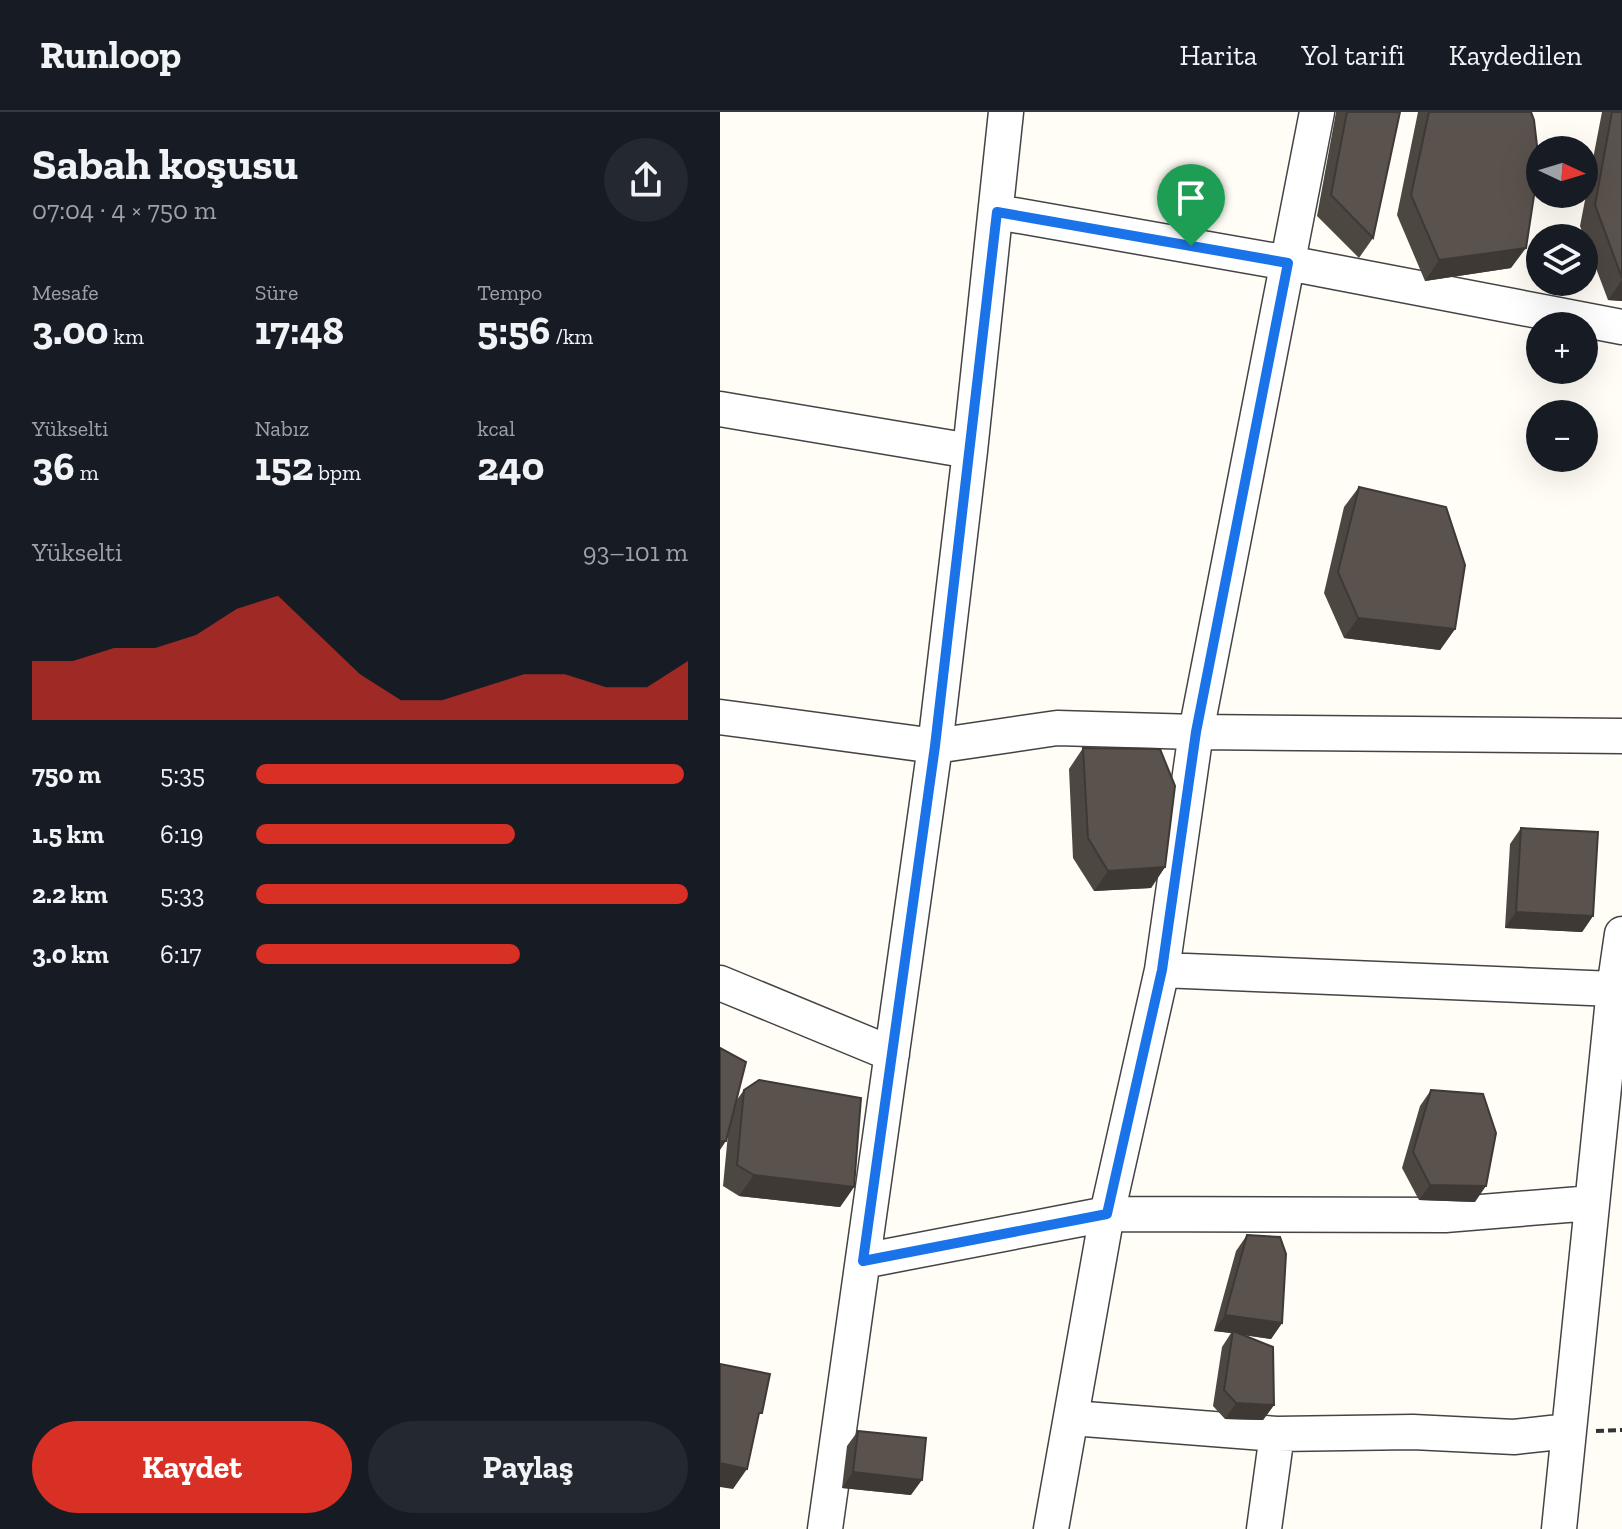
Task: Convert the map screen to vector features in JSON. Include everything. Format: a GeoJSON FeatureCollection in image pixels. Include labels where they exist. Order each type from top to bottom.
{"type":"FeatureCollection","features":[{"type":"Feature","properties":{"kind":"street"},"geometry":{"type":"LineString","coordinates":[[825,1529],[935,746],[1006,112]]}},
{"type":"Feature","properties":{"kind":"street"},"geometry":{"type":"LineString","coordinates":[[1051,1529],[1107,1214],[1162,970],[1196,732],[1317,112]]}},
{"type":"Feature","properties":{"kind":"street"},"geometry":{"type":"LineString","coordinates":[[997,212],[1288,263],[1622,327]]}},
{"type":"Feature","properties":{"kind":"street"},"geometry":{"type":"LineString","coordinates":[[720,409],[970,451]]}},
{"type":"Feature","properties":{"kind":"street"},"geometry":{"type":"LineString","coordinates":[[720,717],[935,746],[1057,728],[1622,736]]}},
{"type":"Feature","properties":{"kind":"street"},"geometry":{"type":"LineString","coordinates":[[1559,1529],[1622,934]]}},
{"type":"Feature","properties":{"kind":"street"},"geometry":{"type":"LineString","coordinates":[[1162,970],[1614,989]]}},
{"type":"Feature","properties":{"kind":"street"},"geometry":{"type":"LineString","coordinates":[[720,983],[892,1054]]}},
{"type":"Feature","properties":{"kind":"street"},"geometry":{"type":"LineString","coordinates":[[863,1261],[1107,1214],[1445,1215],[1592,1203]]}},
{"type":"Feature","properties":{"kind":"street"},"geometry":{"type":"LineString","coordinates":[[1072,1418],[1277,1434],[1413,1432],[1514,1437],[1569,1431]]}},
{"type":"Feature","properties":{"kind":"street"},"geometry":{"type":"LineString","coordinates":[[1264,1529],[1277,1434]]}},
{"type":"Feature","properties":{"kind":"building"},"geometry":{"type":"Polygon","coordinates":[[[1347,112],[1400,112],[1373,238],[1331,195],[1347,112]]]}},
{"type":"Feature","properties":{"kind":"building"},"geometry":{"type":"Polygon","coordinates":[[[1429,112],[1531,112],[1536,136],[1526,136],[1526,208],[1532,208],[1530,224],[1526,224],[1526,248],[1439,260],[1411,195],[1429,112]]]}},
{"type":"Feature","properties":{"kind":"building"},"geometry":{"type":"Polygon","coordinates":[[[1612,112],[1622,112],[1622,278],[1596,208],[1612,112]]]}},
{"type":"Feature","properties":{"kind":"building"},"geometry":{"type":"Polygon","coordinates":[[[1359,487],[1446,507],[1465,565],[1455,629],[1358,618],[1338,572],[1359,487]]]}},
{"type":"Feature","properties":{"kind":"building"},"geometry":{"type":"Polygon","coordinates":[[[1083,748],[1160,749],[1175,786],[1165,867],[1108,871],[1088,838],[1083,748]]]}},
{"type":"Feature","properties":{"kind":"building"},"geometry":{"type":"Polygon","coordinates":[[[1521,828],[1598,832],[1593,916],[1516,912],[1521,828]]]}},
{"type":"Feature","properties":{"kind":"building"},"geometry":{"type":"Polygon","coordinates":[[[720,1048],[746,1062],[726,1141],[720,1141],[720,1048]]]}},
{"type":"Feature","properties":{"kind":"building"},"geometry":{"type":"Polygon","coordinates":[[[759,1080],[861,1098],[854,1187],[754,1175],[737,1165],[744,1090],[759,1080]]]}},
{"type":"Feature","properties":{"kind":"building"},"geometry":{"type":"Polygon","coordinates":[[[1431,1090],[1483,1094],[1496,1133],[1486,1186],[1430,1185],[1413,1152],[1431,1090]]]}},
{"type":"Feature","properties":{"kind":"building"},"geometry":{"type":"Polygon","coordinates":[[[1247,1235],[1280,1237],[1286,1254],[1282,1323],[1225,1315],[1247,1235]]]}},
{"type":"Feature","properties":{"kind":"building"},"geometry":{"type":"Polygon","coordinates":[[[1233,1331],[1273,1347],[1274,1405],[1236,1403],[1224,1390],[1233,1331]]]}},
{"type":"Feature","properties":{"kind":"building"},"geometry":{"type":"Polygon","coordinates":[[[720,1364],[770,1374],[747,1469],[720,1463],[720,1364]]]}},
{"type":"Feature","properties":{"kind":"building"},"geometry":{"type":"Polygon","coordinates":[[[858,1431],[926,1438],[922,1480],[853,1472],[858,1431]]]}},
{"type":"Feature","properties":{"kind":"route"},"geometry":{"type":"LineString","coordinates":[[997,212],[1191,246],[1288,263],[1196,732],[1162,970],[1107,1214],[863,1261],[935,746],[997,212]]}}]}
